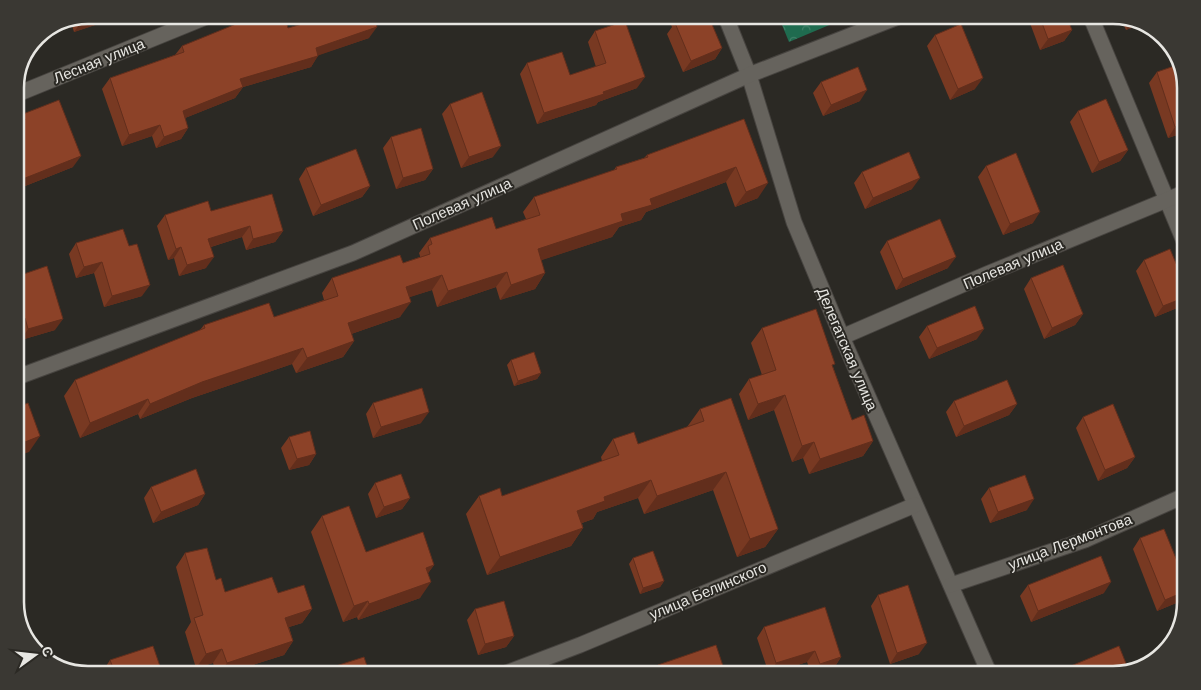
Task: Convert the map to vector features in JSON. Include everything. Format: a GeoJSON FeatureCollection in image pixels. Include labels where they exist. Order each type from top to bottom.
{"type":"FeatureCollection","features":[{"type":"Feature","properties":{"kind":"street","name":"Лесная улица"},"geometry":{"type":"LineString","coordinates":[[24,91],[190,24]]}},
{"type":"Feature","properties":{"kind":"street","name":"Делегатская улица"},"geometry":{"type":"LineString","coordinates":[[729,24],[750,75],[794,222],[842,337],[986,666]]}},
{"type":"Feature","properties":{"kind":"street","name":"Полевая улица"},"geometry":{"type":"LineString","coordinates":[[24,375],[353,253],[750,75],[880,24]]}},
{"type":"Feature","properties":{"kind":"street"},"geometry":{"type":"LineString","coordinates":[[1094,24],[1177,225]]}},
{"type":"Feature","properties":{"kind":"street","name":"Полевая улица"},"geometry":{"type":"LineString","coordinates":[[842,337],[1177,196]]}},
{"type":"Feature","properties":{"kind":"street","name":"улица Лермонтова"},"geometry":{"type":"LineString","coordinates":[[951,585],[1085,540],[1177,499]]}},
{"type":"Feature","properties":{"kind":"street","name":"улица Белинского"},"geometry":{"type":"LineString","coordinates":[[524,666],[589,641],[915,505]]}},
{"type":"Feature","properties":{"kind":"green space"},"geometry":{"type":"Polygon","coordinates":[[[782,24],[832,24],[789,42],[782,24]]]}},
{"type":"Feature","properties":{"kind":"building"},"geometry":{"type":"Polygon","coordinates":[[[236,24],[287,24],[288,28],[302,24],[376,24],[377,27],[316,48],[318,56],[240,79],[243,87],[183,111],[188,128],[164,137],[160,125],[129,135],[110,78],[184,52],[182,46],[236,24]]]}},
{"type":"Feature","properties":{"kind":"building"},"geometry":{"type":"Polygon","coordinates":[[[616,24],[626,24],[645,77],[603,92],[604,94],[544,113],[527,63],[562,52],[570,75],[606,63],[595,31],[616,24]]]}},
{"type":"Feature","properties":{"kind":"building"},"geometry":{"type":"Polygon","coordinates":[[[675,24],[712,24],[722,48],[691,61],[675,24]]]}},
{"type":"Feature","properties":{"kind":"building"},"geometry":{"type":"Polygon","coordinates":[[[961,24],[983,78],[958,89],[935,35],[961,24]]]}},
{"type":"Feature","properties":{"kind":"building"},"geometry":{"type":"Polygon","coordinates":[[[1042,24],[1070,24],[1072,30],[1048,39],[1042,24]]]}},
{"type":"Feature","properties":{"kind":"building"},"geometry":{"type":"Polygon","coordinates":[[[1173,66],[1175,71],[1177,84],[1177,126],[1175,127],[1157,72],[1173,66]]]}},
{"type":"Feature","properties":{"kind":"building"},"geometry":{"type":"Polygon","coordinates":[[[858,67],[867,90],[831,105],[821,82],[858,67]]]}},
{"type":"Feature","properties":{"kind":"building"},"geometry":{"type":"Polygon","coordinates":[[[482,92],[501,146],[469,157],[450,104],[482,92]]]}},
{"type":"Feature","properties":{"kind":"building"},"geometry":{"type":"Polygon","coordinates":[[[1106,99],[1128,150],[1099,162],[1078,111],[1106,99]]]}},
{"type":"Feature","properties":{"kind":"building"},"geometry":{"type":"Polygon","coordinates":[[[59,100],[81,156],[24,178],[24,114],[59,100]]]}},
{"type":"Feature","properties":{"kind":"building"},"geometry":{"type":"Polygon","coordinates":[[[744,119],[768,183],[746,192],[736,167],[650,199],[652,205],[621,214],[623,221],[538,249],[545,273],[511,285],[507,272],[448,291],[442,275],[406,287],[411,302],[348,323],[354,341],[307,358],[303,348],[202,382],[150,404],[148,399],[90,423],[75,380],[205,328],[204,325],[269,303],[274,317],[338,296],[332,278],[400,255],[403,263],[430,254],[428,246],[432,244],[430,238],[492,217],[496,229],[540,215],[534,197],[617,169],[616,167],[648,157],[647,155],[744,119]]]}},
{"type":"Feature","properties":{"kind":"building"},"geometry":{"type":"Polygon","coordinates":[[[421,128],[433,169],[403,178],[391,137],[421,128]]]}},
{"type":"Feature","properties":{"kind":"building"},"geometry":{"type":"Polygon","coordinates":[[[356,149],[370,186],[321,205],[306,168],[356,149]]]}},
{"type":"Feature","properties":{"kind":"building"},"geometry":{"type":"Polygon","coordinates":[[[909,152],[920,178],[873,198],[862,172],[909,152]]]}},
{"type":"Feature","properties":{"kind":"building"},"geometry":{"type":"Polygon","coordinates":[[[1016,153],[1040,212],[1010,224],[986,166],[1016,153]]]}},
{"type":"Feature","properties":{"kind":"building"},"geometry":{"type":"Polygon","coordinates":[[[272,194],[283,231],[253,239],[250,226],[208,239],[214,257],[187,265],[181,247],[176,249],[165,215],[208,201],[211,211],[272,194]]]}},
{"type":"Feature","properties":{"kind":"building"},"geometry":{"type":"Polygon","coordinates":[[[940,219],[956,257],[903,279],[887,241],[940,219]]]}},
{"type":"Feature","properties":{"kind":"building"},"geometry":{"type":"Polygon","coordinates":[[[123,229],[129,246],[137,244],[150,285],[112,296],[102,262],[84,267],[76,243],[123,229]]]}},
{"type":"Feature","properties":{"kind":"building"},"geometry":{"type":"Polygon","coordinates":[[[1170,249],[1177,266],[1177,301],[1163,306],[1144,260],[1170,249]]]}},
{"type":"Feature","properties":{"kind":"building"},"geometry":{"type":"Polygon","coordinates":[[[1063,265],[1083,314],[1052,328],[1031,278],[1063,265]]]}},
{"type":"Feature","properties":{"kind":"building"},"geometry":{"type":"Polygon","coordinates":[[[47,266],[63,319],[28,329],[24,318],[24,274],[47,266]]]}},
{"type":"Feature","properties":{"kind":"building"},"geometry":{"type":"Polygon","coordinates":[[[975,306],[984,329],[937,348],[927,326],[975,306]]]}},
{"type":"Feature","properties":{"kind":"building"},"geometry":{"type":"Polygon","coordinates":[[[816,309],[835,364],[832,365],[852,420],[864,415],[873,441],[820,459],[814,442],[802,446],[785,395],[758,404],[749,379],[776,370],[762,328],[816,309]]]}},
{"type":"Feature","properties":{"kind":"building"},"geometry":{"type":"Polygon","coordinates":[[[534,352],[541,373],[518,381],[511,360],[534,352]]]}},
{"type":"Feature","properties":{"kind":"building"},"geometry":{"type":"Polygon","coordinates":[[[1007,380],[1017,404],[964,426],[954,401],[1007,380]]]}},
{"type":"Feature","properties":{"kind":"building"},"geometry":{"type":"Polygon","coordinates":[[[422,388],[429,412],[381,427],[373,403],[422,388]]]}},
{"type":"Feature","properties":{"kind":"building"},"geometry":{"type":"Polygon","coordinates":[[[731,398],[778,529],[750,539],[726,472],[657,496],[651,480],[604,497],[605,501],[577,511],[583,528],[500,557],[479,496],[500,488],[502,496],[619,455],[613,439],[634,432],[638,444],[704,421],[700,409],[731,398]]]}},
{"type":"Feature","properties":{"kind":"building"},"geometry":{"type":"Polygon","coordinates":[[[28,403],[40,436],[24,442],[24,405],[28,403]]]}},
{"type":"Feature","properties":{"kind":"building"},"geometry":{"type":"Polygon","coordinates":[[[1113,404],[1135,457],[1105,470],[1083,417],[1113,404]]]}},
{"type":"Feature","properties":{"kind":"building"},"geometry":{"type":"Polygon","coordinates":[[[310,431],[316,454],[297,459],[289,437],[310,431]]]}},
{"type":"Feature","properties":{"kind":"building"},"geometry":{"type":"Polygon","coordinates":[[[196,469],[205,494],[161,512],[151,487],[196,469]]]}},
{"type":"Feature","properties":{"kind":"building"},"geometry":{"type":"Polygon","coordinates":[[[401,474],[410,498],[384,507],[375,483],[401,474]]]}},
{"type":"Feature","properties":{"kind":"building"},"geometry":{"type":"Polygon","coordinates":[[[1025,475],[1034,499],[998,512],[989,488],[1025,475]]]}},
{"type":"Feature","properties":{"kind":"building"},"geometry":{"type":"Polygon","coordinates":[[[349,506],[366,552],[423,532],[434,565],[426,568],[431,582],[369,604],[368,601],[354,606],[322,516],[349,506]]]}},
{"type":"Feature","properties":{"kind":"building"},"geometry":{"type":"Polygon","coordinates":[[[1164,529],[1177,561],[1177,595],[1165,600],[1140,538],[1164,529]]]}},
{"type":"Feature","properties":{"kind":"building"},"geometry":{"type":"Polygon","coordinates":[[[207,548],[216,580],[221,578],[225,592],[272,577],[278,593],[304,585],[312,609],[285,618],[293,641],[227,663],[222,649],[206,654],[194,618],[203,615],[185,553],[207,548]]]}},
{"type":"Feature","properties":{"kind":"building"},"geometry":{"type":"Polygon","coordinates":[[[653,551],[664,581],[643,588],[633,558],[653,551]]]}},
{"type":"Feature","properties":{"kind":"building"},"geometry":{"type":"Polygon","coordinates":[[[1101,556],[1111,582],[1038,611],[1028,585],[1101,556]]]}},
{"type":"Feature","properties":{"kind":"building"},"geometry":{"type":"Polygon","coordinates":[[[908,585],[927,643],[897,653],[878,595],[908,585]]]}},
{"type":"Feature","properties":{"kind":"building"},"geometry":{"type":"Polygon","coordinates":[[[504,601],[514,636],[485,644],[475,609],[504,601]]]}},
{"type":"Feature","properties":{"kind":"building"},"geometry":{"type":"Polygon","coordinates":[[[825,607],[841,657],[820,664],[815,651],[776,663],[764,627],[825,607]]]}},
{"type":"Feature","properties":{"kind":"building"},"geometry":{"type":"Polygon","coordinates":[[[716,645],[723,666],[658,666],[716,645]]]}},
{"type":"Feature","properties":{"kind":"building"},"geometry":{"type":"Polygon","coordinates":[[[153,646],[160,666],[112,666],[110,660],[153,646]]]}},
{"type":"Feature","properties":{"kind":"building"},"geometry":{"type":"Polygon","coordinates":[[[1119,646],[1127,665],[1121,666],[1071,666],[1119,646]]]}},
{"type":"Feature","properties":{"kind":"building"},"geometry":{"type":"Polygon","coordinates":[[[364,657],[367,666],[336,666],[364,657]]]}}]}
